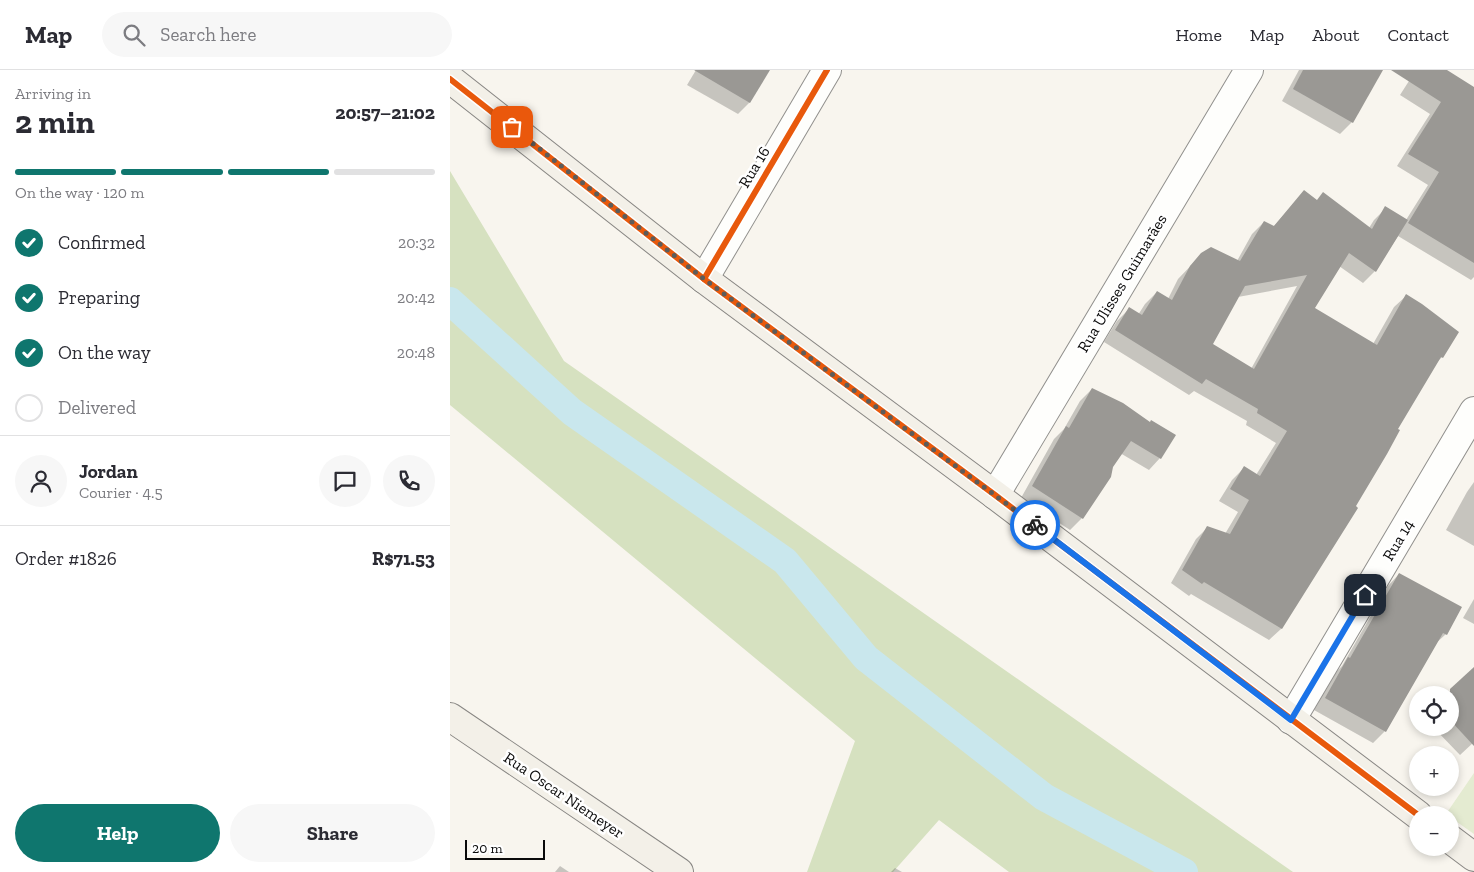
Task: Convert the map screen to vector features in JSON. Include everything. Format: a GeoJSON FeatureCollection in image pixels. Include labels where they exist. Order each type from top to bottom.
{"type":"FeatureCollection","features":[{"type":"Feature","properties":{"kind":"street","name":"Rua 16"},"geometry":{"type":"LineString","coordinates":[[704,279],[827,70]]}},
{"type":"Feature","properties":{"kind":"street","name":"Rua Ulisses Guimarães"},"geometry":{"type":"LineString","coordinates":[[995,495],[1250,70]]}},
{"type":"Feature","properties":{"kind":"street"},"geometry":{"type":"LineString","coordinates":[[450,79],[704,279],[995,495],[1409,808]]}},
{"type":"Feature","properties":{"kind":"street","name":"Rua 14"},"geometry":{"type":"LineString","coordinates":[[1291,720],[1474,411]]}},
{"type":"Feature","properties":{"kind":"street","name":"Rua Oscar Niemeyer"},"geometry":{"type":"LineString","coordinates":[[450,717],[678,872]]}},
{"type":"Feature","properties":{"kind":"street"},"geometry":{"type":"LineString","coordinates":[[1459,846],[1474,857]]}},
{"type":"Feature","properties":{"kind":"green space"},"geometry":{"type":"Polygon","coordinates":[[[450,171],[564,361],[1293,872],[1009,872],[939,820],[893,872],[807,872],[855,741],[450,405],[450,171]]]}},
{"type":"Feature","properties":{"kind":"green space"},"geometry":{"type":"Polygon","coordinates":[[[1474,773],[1474,834],[1459,823],[1459,806],[1451,806],[1474,773]]]}},
{"type":"Feature","properties":{"kind":"building"},"geometry":{"type":"Polygon","coordinates":[[[694,70],[770,70],[750,103],[694,70]]]}},
{"type":"Feature","properties":{"kind":"building"},"geometry":{"type":"Polygon","coordinates":[[[1303,70],[1383,70],[1353,123],[1293,89],[1303,70]]]}},
{"type":"Feature","properties":{"kind":"building"},"geometry":{"type":"Polygon","coordinates":[[[1391,70],[1447,70],[1474,87],[1474,263],[1408,223],[1439,172],[1408,154],[1441,102],[1391,70]]]}},
{"type":"Feature","properties":{"kind":"building"},"geometry":{"type":"Polygon","coordinates":[[[1304,190],[1317,200],[1323,192],[1372,229],[1385,206],[1408,220],[1376,272],[1349,253],[1315,308],[1377,345],[1406,294],[1459,332],[1443,358],[1441,357],[1398,429],[1400,430],[1387,454],[1356,506],[1358,508],[1282,629],[1204,582],[1202,584],[1182,570],[1207,526],[1230,534],[1249,500],[1230,489],[1244,466],[1260,476],[1287,431],[1257,413],[1258,409],[1206,379],[1202,384],[1115,330],[1129,307],[1142,315],[1157,291],[1172,300],[1190,266],[1201,253],[1211,247],[1240,261],[1264,221],[1274,226],[1304,190]],[[1307,275],[1245,286],[1213,344],[1254,369],[1307,275]]]}},
{"type":"Feature","properties":{"kind":"building"},"geometry":{"type":"Polygon","coordinates":[[[1092,388],[1123,403],[1150,422],[1151,420],[1176,435],[1161,459],[1131,441],[1113,467],[1111,477],[1083,519],[1032,486],[1066,426],[1069,428],[1092,388]]]}},
{"type":"Feature","properties":{"kind":"building"},"geometry":{"type":"Polygon","coordinates":[[[1399,573],[1462,607],[1447,635],[1443,633],[1412,686],[1409,686],[1409,692],[1386,732],[1325,698],[1348,657],[1350,658],[1399,573]]]}},
{"type":"Feature","properties":{"kind":"building"},"geometry":{"type":"Polygon","coordinates":[[[1474,667],[1474,746],[1459,730],[1459,686],[1453,686],[1474,667]]]}},
{"type":"Feature","properties":{"kind":"waterway"},"geometry":{"type":"LineString","coordinates":[[450,301],[572,412],[785,561],[866,658],[1044,797],[1184,872]]}},
{"type":"Feature","properties":{"kind":"cycle path"},"geometry":{"type":"LineString","coordinates":[[704,279],[827,70]]}},
{"type":"Feature","properties":{"kind":"cycle path"},"geometry":{"type":"LineString","coordinates":[[450,79],[704,279],[995,495],[1409,808]]}},
{"type":"Feature","properties":{"kind":"way so far"},"geometry":{"type":"LineString","coordinates":[[512,127],[704,279],[1035,525]]}},
{"type":"Feature","properties":{"kind":"route"},"geometry":{"type":"LineString","coordinates":[[1035,525],[1291,720],[1365,595]]}}]}
